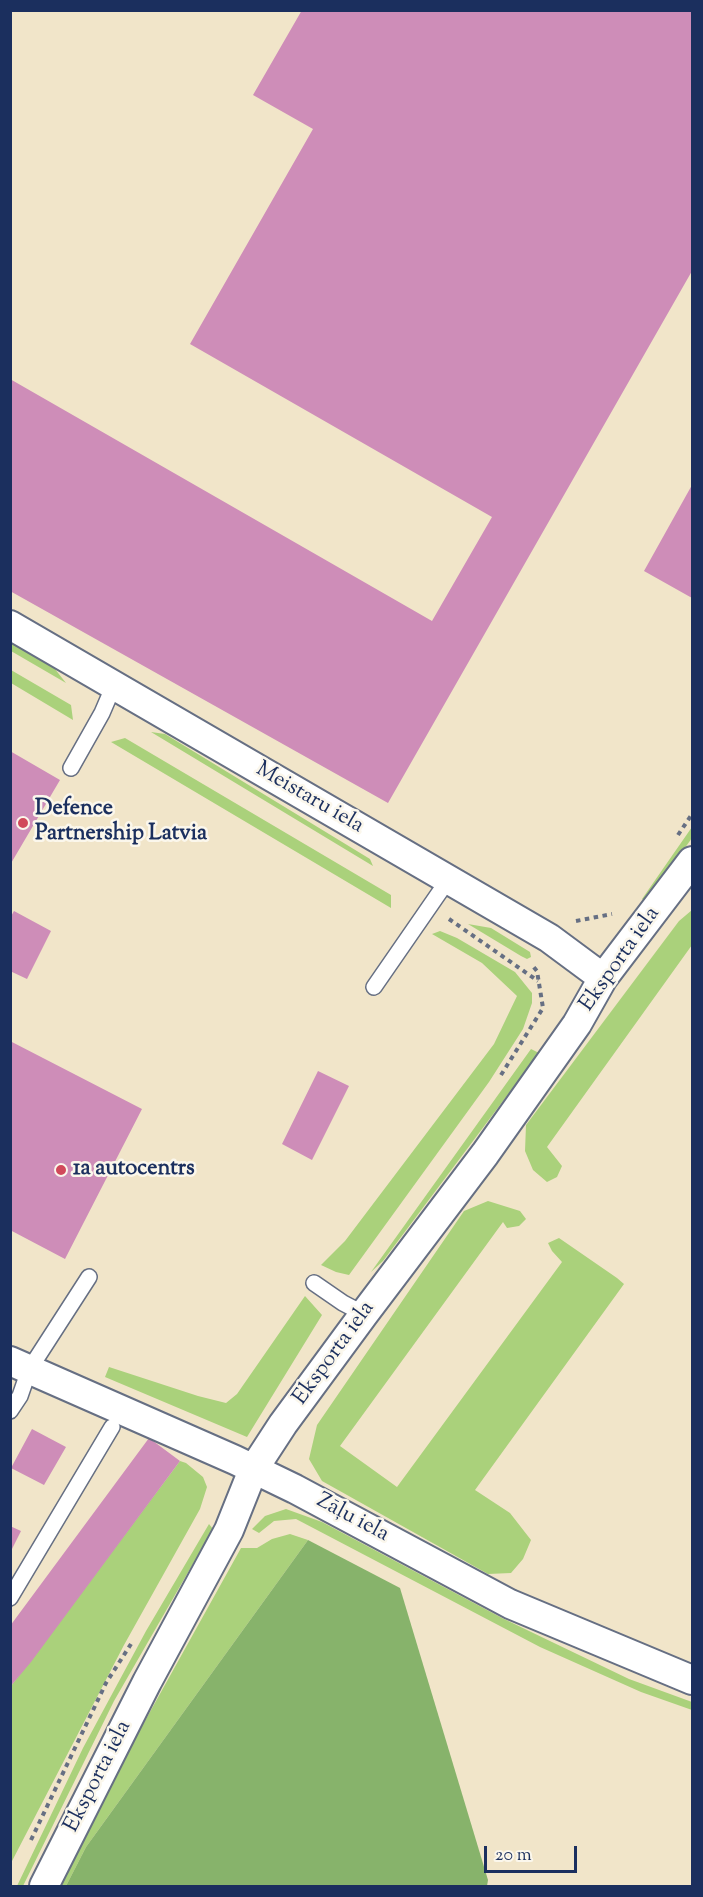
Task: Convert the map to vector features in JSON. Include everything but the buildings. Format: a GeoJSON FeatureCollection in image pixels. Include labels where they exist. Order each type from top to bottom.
{"type":"FeatureCollection","features":[{"type":"Feature","properties":{"kind":"street","name":"Meistaru iela"},"geometry":{"type":"LineString","coordinates":[[10,625],[549,939],[603,978]]}},
{"type":"Feature","properties":{"kind":"street","name":"Eksporta iela"},"geometry":{"type":"LineString","coordinates":[[44,1887],[147,1682],[229,1530],[253,1470],[284,1424],[491,1145],[577,1024],[603,978],[683,851]]}},
{"type":"Feature","properties":{"kind":"street","name":"Zāļu iela"},"geometry":{"type":"LineString","coordinates":[[20,1366],[236,1460],[296,1489],[510,1604],[693,1680]]}},
{"type":"Feature","properties":{"kind":"lane"},"geometry":{"type":"LineString","coordinates":[[71,768],[102,713],[114,686]]}},
{"type":"Feature","properties":{"kind":"lane"},"geometry":{"type":"LineString","coordinates":[[374,987],[448,880]]}},
{"type":"Feature","properties":{"kind":"lane"},"geometry":{"type":"LineString","coordinates":[[10,1411],[20,1396],[20,1366],[89,1277]]}},
{"type":"Feature","properties":{"kind":"lane"},"geometry":{"type":"LineString","coordinates":[[314,1283],[342,1303],[364,1314]]}},
{"type":"Feature","properties":{"kind":"lane"},"geometry":{"type":"LineString","coordinates":[[10,1598],[112,1428]]}},
{"type":"Feature","properties":{"kind":"path"},"geometry":{"type":"LineString","coordinates":[[683,851],[693,814]]}},
{"type":"Feature","properties":{"kind":"path"},"geometry":{"type":"LineString","coordinates":[[430,906],[538,981]]}},
{"type":"Feature","properties":{"kind":"path"},"geometry":{"type":"LineString","coordinates":[[572,922],[611,915],[618,908]]}},
{"type":"Feature","properties":{"kind":"path"},"geometry":{"type":"LineString","coordinates":[[495,1084],[543,1008],[537,971]]}},
{"type":"Feature","properties":{"kind":"green space"},"geometry":{"type":"Polygon","coordinates":[[[11,641],[51,664],[66,683],[11,651],[11,641]]]}},
{"type":"Feature","properties":{"kind":"green space"},"geometry":{"type":"Polygon","coordinates":[[[11,670],[71,705],[73,720],[11,683],[11,670]]]}},
{"type":"Feature","properties":{"kind":"green space"},"geometry":{"type":"Polygon","coordinates":[[[151,732],[165,734],[370,859],[373,866],[151,732]]]}},
{"type":"Feature","properties":{"kind":"green space"},"geometry":{"type":"Polygon","coordinates":[[[125,738],[391,895],[391,908],[111,742],[125,738]]]}},
{"type":"Feature","properties":{"kind":"green space"},"geometry":{"type":"Polygon","coordinates":[[[692,827],[692,838],[646,902],[642,899],[692,827]]]}},
{"type":"Feature","properties":{"kind":"green space"},"geometry":{"type":"Polygon","coordinates":[[[692,910],[692,945],[547,1147],[562,1166],[557,1177],[547,1182],[533,1170],[525,1151],[526,1125],[679,921],[692,910]]]}},
{"type":"Feature","properties":{"kind":"green space"},"geometry":{"type":"Polygon","coordinates":[[[468,924],[491,928],[530,952],[531,957],[527,959],[521,956],[468,924]]]}},
{"type":"Feature","properties":{"kind":"green space"},"geometry":{"type":"Polygon","coordinates":[[[440,931],[457,938],[515,972],[532,993],[532,1003],[523,1029],[489,1082],[349,1275],[336,1272],[321,1265],[345,1241],[494,1044],[517,996],[482,963],[432,934],[440,931]]]}},
{"type":"Feature","properties":{"kind":"green space"},"geometry":{"type":"Polygon","coordinates":[[[531,1049],[539,1053],[383,1261],[371,1272],[531,1049]]]}},
{"type":"Feature","properties":{"kind":"green space"},"geometry":{"type":"Polygon","coordinates":[[[488,1201],[520,1211],[526,1219],[519,1226],[507,1228],[503,1222],[340,1446],[397,1487],[562,1262],[548,1243],[559,1238],[624,1284],[475,1490],[510,1513],[531,1540],[523,1559],[511,1573],[488,1574],[322,1481],[309,1459],[317,1425],[464,1211],[488,1201]]]}},
{"type":"Feature","properties":{"kind":"green space"},"geometry":{"type":"Polygon","coordinates":[[[305,1296],[322,1315],[247,1437],[105,1377],[109,1367],[226,1403],[237,1394],[305,1296]]]}},
{"type":"Feature","properties":{"kind":"green space"},"geometry":{"type":"Polygon","coordinates":[[[180,1461],[203,1477],[207,1487],[200,1509],[124,1645],[11,1863],[11,1686],[180,1461]]]}},
{"type":"Feature","properties":{"kind":"green space"},"geometry":{"type":"Polygon","coordinates":[[[286,1509],[322,1522],[502,1618],[629,1679],[692,1702],[692,1710],[641,1692],[540,1647],[296,1519],[274,1521],[259,1533],[252,1529],[265,1516],[286,1509]]]}},
{"type":"Feature","properties":{"kind":"green space"},"geometry":{"type":"Polygon","coordinates":[[[209,1524],[213,1529],[114,1701],[23,1886],[17,1886],[83,1748],[146,1631],[209,1524]]]}},
{"type":"Feature","properties":{"kind":"green space"},"geometry":{"type":"Polygon","coordinates":[[[290,1534],[308,1540],[86,1847],[66,1886],[59,1886],[126,1755],[241,1548],[257,1548],[272,1539],[290,1534]]]}},
{"type":"Feature","properties":{"kind":"green space"},"geometry":{"type":"Polygon","coordinates":[[[308,1540],[400,1588],[488,1880],[487,1886],[66,1886],[86,1847],[308,1540]]]}},
{"type":"Feature","properties":{"kind":"place","name":"Defence Partnership Latvia"},"geometry":{"type":"Point","coordinates":[23,823]}},
{"type":"Feature","properties":{"kind":"place","name":"1a autocentrs"},"geometry":{"type":"Point","coordinates":[61,1170]}}]}
